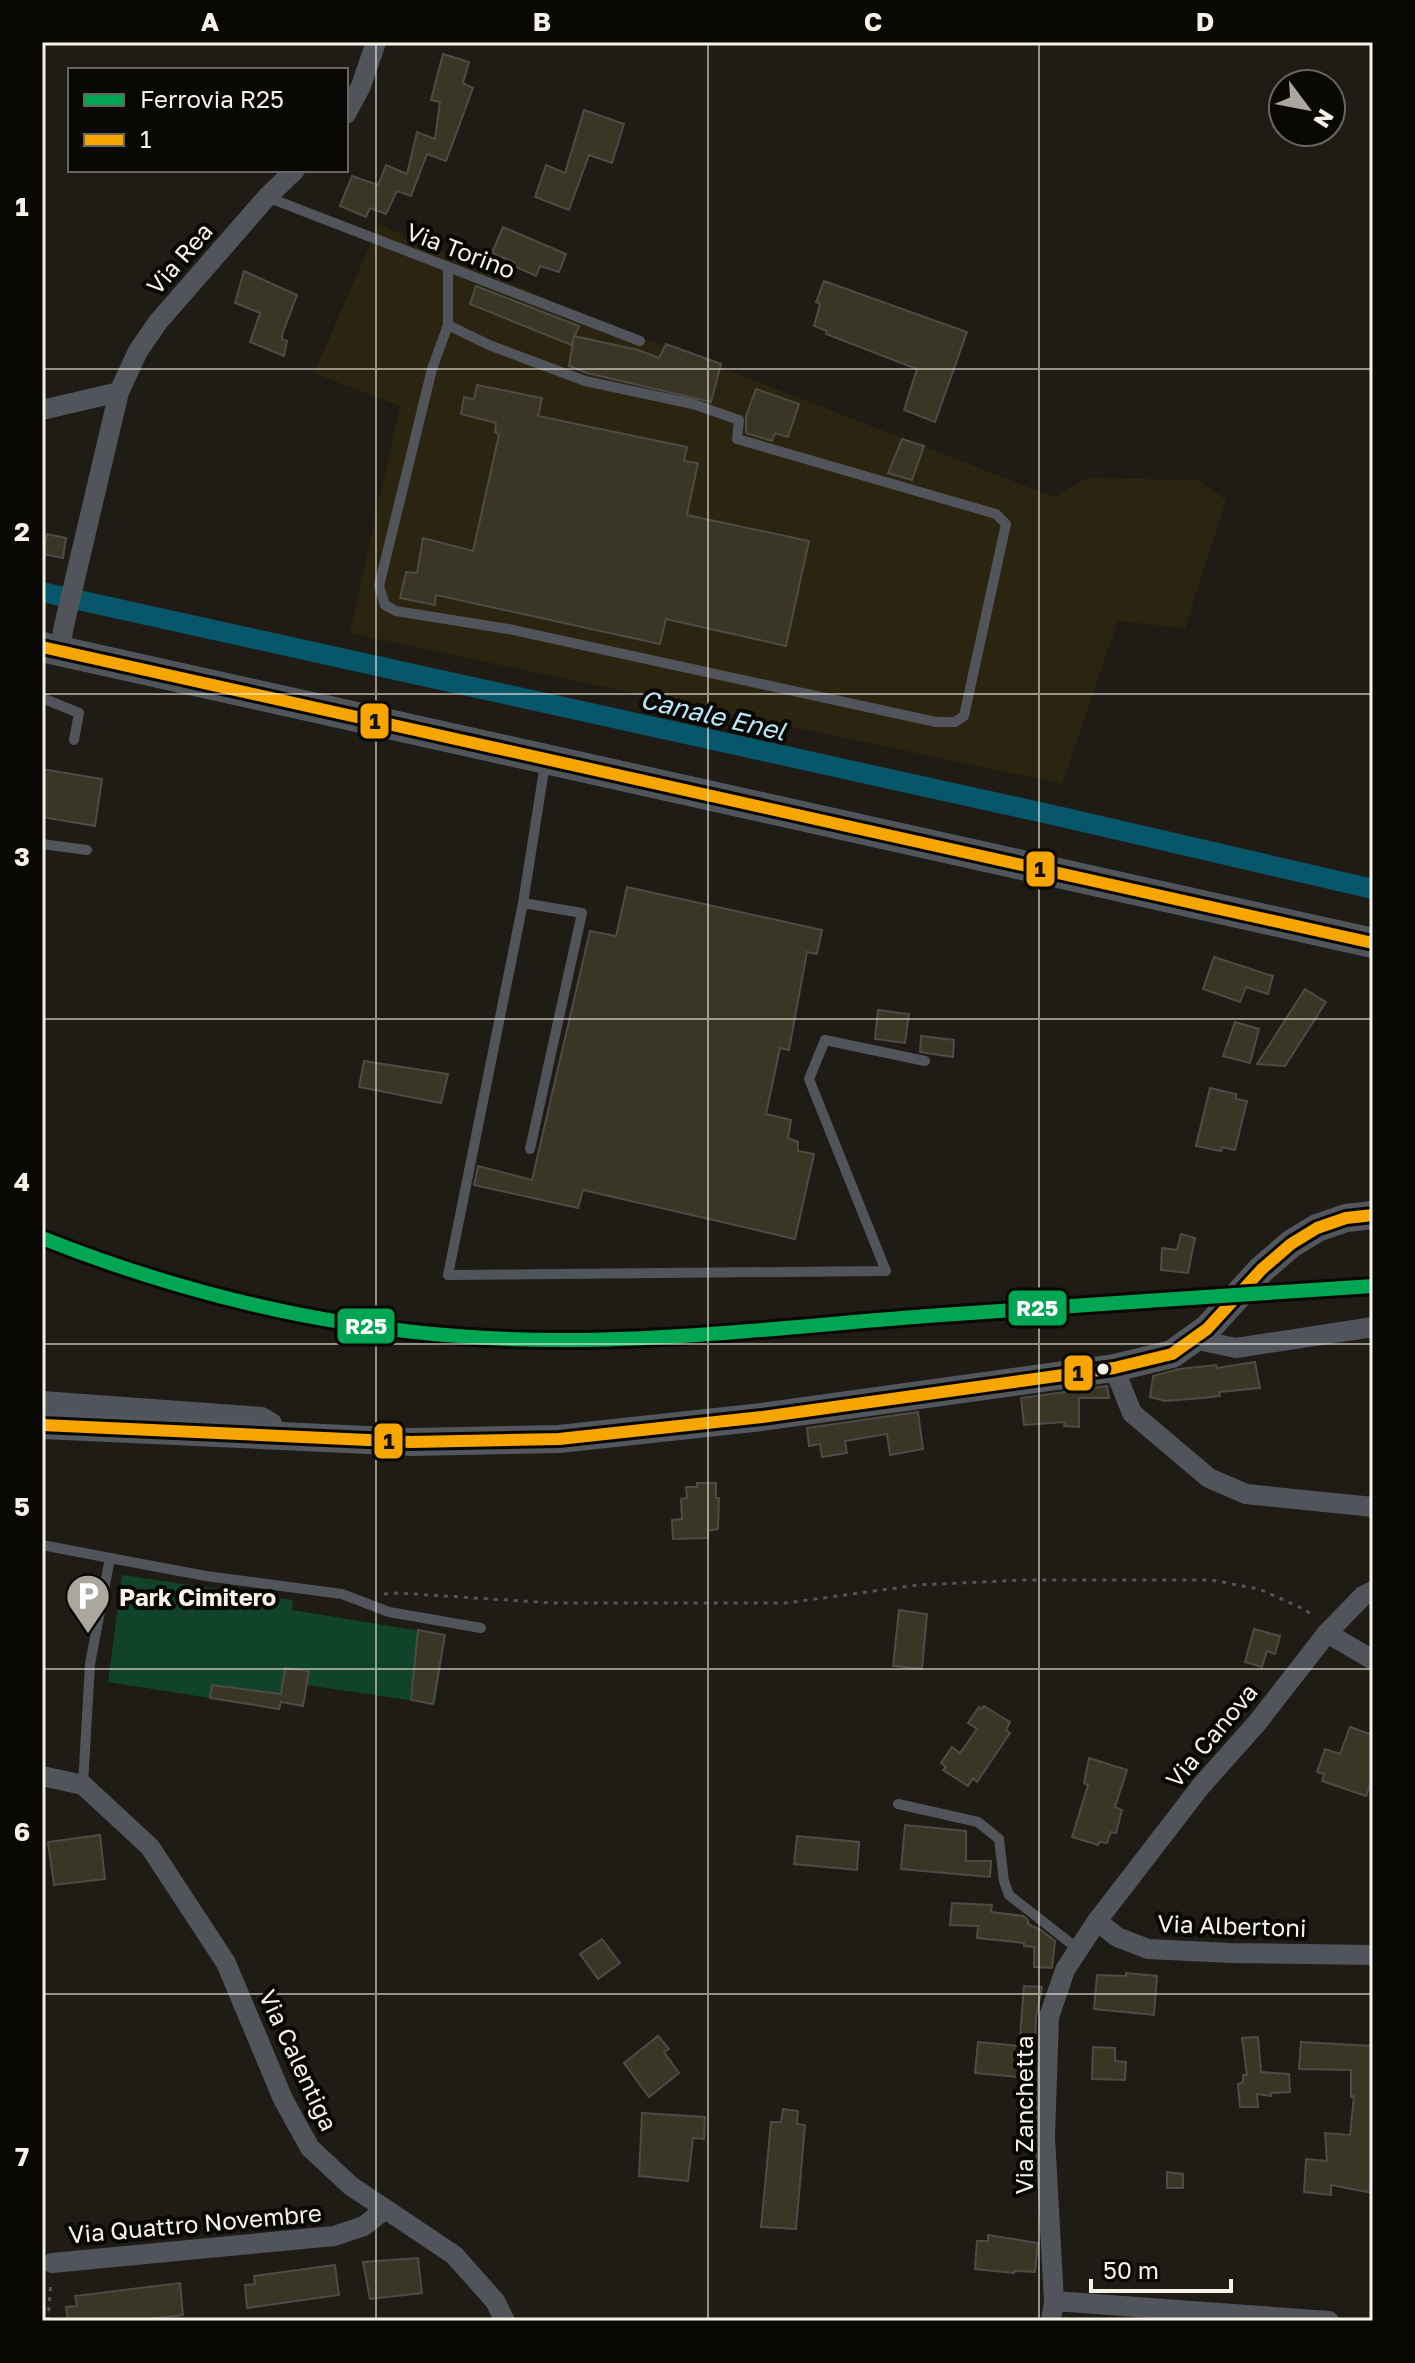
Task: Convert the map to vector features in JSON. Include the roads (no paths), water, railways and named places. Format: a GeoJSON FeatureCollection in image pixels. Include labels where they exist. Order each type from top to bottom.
{"type":"FeatureCollection","features":[{"type":"Feature","properties":{"kind":"main road"},"geometry":{"type":"LineString","coordinates":[[55,643],[546,758],[1373,943]]}},
{"type":"Feature","properties":{"kind":"main road"},"geometry":{"type":"LineString","coordinates":[[42,1425],[411,1442],[559,1439],[762,1417],[1114,1368],[1172,1354],[1200,1334],[1262,1269],[1291,1244],[1317,1228],[1359,1216]]}},
{"type":"Feature","properties":{"kind":"street"},"geometry":{"type":"LineString","coordinates":[[348,110],[361,86],[376,42]]}},
{"type":"Feature","properties":{"kind":"street","name":"Via Rea"},"geometry":{"type":"LineString","coordinates":[[55,643],[75,583],[119,392],[147,336],[267,197],[293,172]]}},
{"type":"Feature","properties":{"kind":"street"},"geometry":{"type":"LineString","coordinates":[[42,410],[119,392]]}},
{"type":"Feature","properties":{"kind":"street"},"geometry":{"type":"LineString","coordinates":[[1200,1334],[1236,1348],[1373,1327]]}},
{"type":"Feature","properties":{"kind":"street"},"geometry":{"type":"LineString","coordinates":[[1114,1368],[1132,1413],[1209,1478],[1246,1494],[1373,1507]]}},
{"type":"Feature","properties":{"kind":"street"},"geometry":{"type":"LineString","coordinates":[[42,1401],[262,1417],[272,1423],[274,1435]]}},
{"type":"Feature","properties":{"kind":"street","name":"Via Canova"},"geometry":{"type":"LineString","coordinates":[[1097,1921],[1201,1786],[1257,1723],[1327,1633],[1363,1596],[1373,1591]]}},
{"type":"Feature","properties":{"kind":"street"},"geometry":{"type":"LineString","coordinates":[[1327,1633],[1373,1660]]}},
{"type":"Feature","properties":{"kind":"street"},"geometry":{"type":"LineString","coordinates":[[42,1776],[83,1785]]}},
{"type":"Feature","properties":{"kind":"street","name":"Via Calentiga"},"geometry":{"type":"LineString","coordinates":[[83,1785],[150,1847],[226,1963],[283,2099],[310,2148],[326,2166],[384,2210],[454,2255],[495,2301],[505,2321]]}},
{"type":"Feature","properties":{"kind":"street","name":"Via Zanchetta"},"geometry":{"type":"LineString","coordinates":[[1053,2311],[1045,2137],[1049,2017],[1065,1970],[1097,1921]]}},
{"type":"Feature","properties":{"kind":"street","name":"Via Albertoni"},"geometry":{"type":"LineString","coordinates":[[1097,1921],[1117,1937],[1148,1949],[1373,1955]]}},
{"type":"Feature","properties":{"kind":"street","name":"Via Quattro Novembre"},"geometry":{"type":"LineString","coordinates":[[52,2263],[334,2236],[364,2226],[384,2210]]}},
{"type":"Feature","properties":{"kind":"street"},"geometry":{"type":"LineString","coordinates":[[1053,2311],[1329,2321]]}},
{"type":"Feature","properties":{"kind":"lane","name":"Via Torino"},"geometry":{"type":"LineString","coordinates":[[267,197],[640,341]]}},
{"type":"Feature","properties":{"kind":"lane"},"geometry":{"type":"LineString","coordinates":[[448,267],[448,325],[432,369],[379,586],[385,605],[396,611],[508,629],[936,722],[955,722],[964,716],[1006,524],[996,514],[737,439],[739,420],[693,404],[585,381],[489,345],[448,325]]}},
{"type":"Feature","properties":{"kind":"lane"},"geometry":{"type":"LineString","coordinates":[[42,698],[79,713],[74,740]]}},
{"type":"Feature","properties":{"kind":"lane"},"geometry":{"type":"LineString","coordinates":[[546,758],[523,903],[448,1275],[886,1271],[809,1079],[825,1040],[925,1061]]}},
{"type":"Feature","properties":{"kind":"lane"},"geometry":{"type":"LineString","coordinates":[[42,844],[87,850]]}},
{"type":"Feature","properties":{"kind":"lane"},"geometry":{"type":"LineString","coordinates":[[523,903],[582,913],[530,1149]]}},
{"type":"Feature","properties":{"kind":"lane"},"geometry":{"type":"LineString","coordinates":[[42,1545],[206,1576],[331,1592],[389,1612],[481,1628]]}},
{"type":"Feature","properties":{"kind":"lane"},"geometry":{"type":"LineString","coordinates":[[83,1785],[90,1664],[110,1558]]}},
{"type":"Feature","properties":{"kind":"lane"},"geometry":{"type":"LineString","coordinates":[[898,1804],[978,1822],[999,1839],[1004,1881],[1009,1895],[1078,1949]]}},
{"type":"Feature","properties":{"kind":"waterway","name":"Canale Enel"},"geometry":{"type":"LineString","coordinates":[[42,592],[1062,817],[1373,889]]}},
{"type":"Feature","properties":{"kind":"rail line","name":"R25"},"geometry":{"type":"LineString","coordinates":[[42,1238],[105,1262],[233,1300],[362,1325],[495,1338],[654,1338],[1373,1286]]}},
{"type":"Feature","properties":{"kind":"place","name":"Park Cimitero"},"geometry":{"type":"Point","coordinates":[88,1635]}}]}
